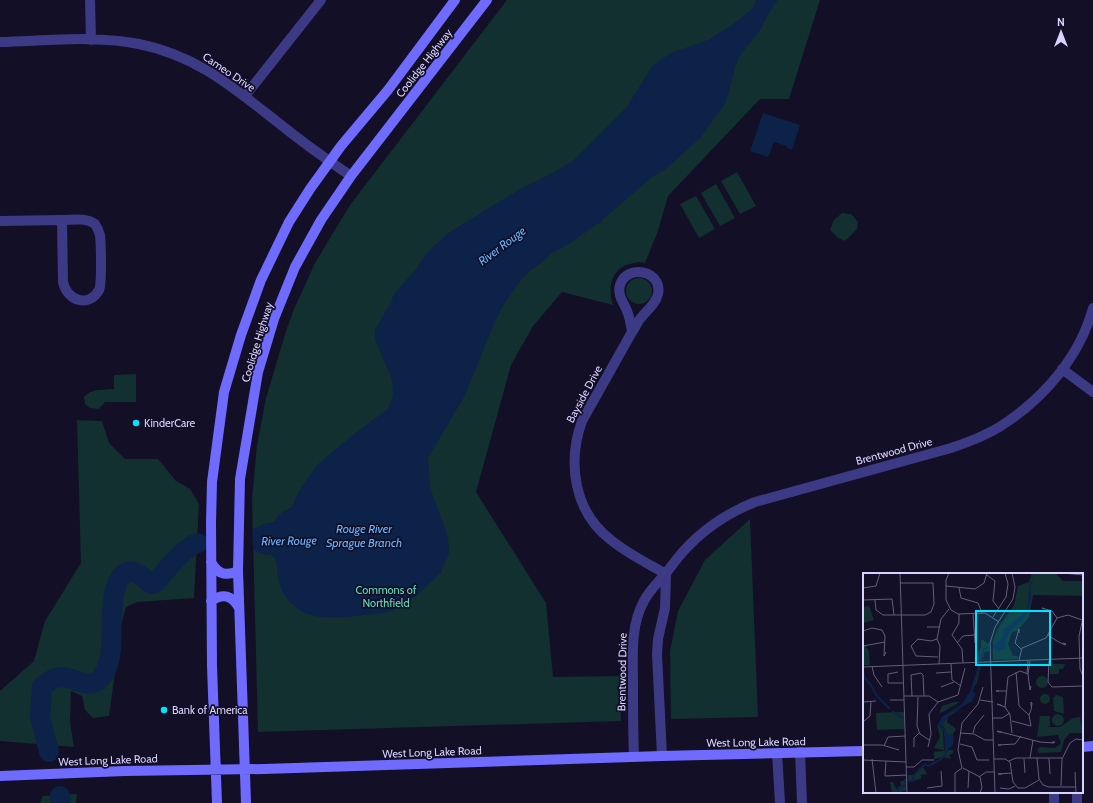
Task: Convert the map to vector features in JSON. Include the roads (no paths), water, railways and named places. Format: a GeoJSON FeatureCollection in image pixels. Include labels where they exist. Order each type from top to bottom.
{"type":"FeatureCollection","features":[{"type":"Feature","properties":{"kind":"main road","name":"Coolidge Highway"},"geometry":{"type":"LineString","coordinates":[[216,803],[211,601],[212,482],[226,385],[243,328],[261,280],[289,222],[329,162],[388,90],[455,0]]}},
{"type":"Feature","properties":{"kind":"main road","name":"Coolidge Highway"},"geometry":{"type":"LineString","coordinates":[[246,803],[238,571],[240,479],[258,372],[274,319],[295,268],[321,220],[351,176],[487,0]]}},
{"type":"Feature","properties":{"kind":"main road"},"geometry":{"type":"LineString","coordinates":[[211,562],[215,569],[220,573],[227,575],[238,571]]}},
{"type":"Feature","properties":{"kind":"main road"},"geometry":{"type":"LineString","coordinates":[[211,601],[217,597],[223,596],[236,602],[239,608]]}},
{"type":"Feature","properties":{"kind":"main road"},"geometry":{"type":"LineString","coordinates":[[1083,747],[1093,746]]}},
{"type":"Feature","properties":{"kind":"main road","name":"West Long Lake Road"},"geometry":{"type":"LineString","coordinates":[[0,776],[125,771],[215,769],[246,770],[863,751]]}},
{"type":"Feature","properties":{"kind":"street"},"geometry":{"type":"LineString","coordinates":[[90,0],[91,40]]}},
{"type":"Feature","properties":{"kind":"street"},"geometry":{"type":"LineString","coordinates":[[245,96],[321,0]]}},
{"type":"Feature","properties":{"kind":"street","name":"Cameo Drive"},"geometry":{"type":"LineString","coordinates":[[0,42],[112,41],[140,44],[176,55],[214,74],[245,96],[329,162],[351,176]]}},
{"type":"Feature","properties":{"kind":"street"},"geometry":{"type":"LineString","coordinates":[[0,221],[62,220],[87,220],[94,224],[100,234],[101,284],[96,294],[90,299],[76,299],[64,289],[62,220]]}},
{"type":"Feature","properties":{"kind":"street","name":"Bayside Drive"},"geometry":{"type":"LineString","coordinates":[[632,332],[628,314],[620,296],[620,284],[626,276],[639,271],[646,272],[655,280],[658,294],[653,304],[640,319],[632,332],[582,421],[578,432],[574,457],[575,480],[581,501],[596,526],[604,535],[634,556],[666,574]]}},
{"type":"Feature","properties":{"kind":"street","name":"Brentwood Drive"},"geometry":{"type":"LineString","coordinates":[[634,757],[633,653],[636,623],[644,600],[666,574],[679,555],[695,538],[710,525],[738,508],[780,494],[951,448],[979,437],[1003,425],[1024,409],[1046,388],[1062,369],[1079,343],[1093,308]]}},
{"type":"Feature","properties":{"kind":"street"},"geometry":{"type":"LineString","coordinates":[[1062,369],[1093,392]]}},
{"type":"Feature","properties":{"kind":"street"},"geometry":{"type":"LineString","coordinates":[[662,756],[657,654],[658,639],[665,608],[666,574]]}},
{"type":"Feature","properties":{"kind":"street"},"geometry":{"type":"LineString","coordinates":[[800,752],[802,803]]}},
{"type":"Feature","properties":{"kind":"street"},"geometry":{"type":"LineString","coordinates":[[777,753],[780,803]]}},
{"type":"Feature","properties":{"kind":"water","name":"Rouge River Sprague Branch"},"geometry":{"type":"Polygon","coordinates":[[[756,0],[778,0],[760,30],[739,57],[726,102],[702,136],[666,169],[652,177],[601,221],[601,224],[597,224],[569,244],[550,254],[545,260],[531,270],[520,281],[504,304],[494,324],[465,395],[428,458],[430,488],[448,537],[449,553],[441,572],[442,574],[439,574],[408,602],[396,609],[380,614],[335,618],[315,616],[298,609],[288,600],[282,591],[279,583],[275,558],[271,555],[261,554],[253,549],[252,530],[264,524],[274,522],[280,514],[292,507],[299,491],[318,464],[358,431],[388,409],[393,396],[392,379],[375,340],[375,330],[394,294],[416,269],[426,254],[446,235],[522,188],[573,161],[626,108],[653,65],[671,53],[708,40],[729,27],[749,12],[754,6],[756,0]]]}},
{"type":"Feature","properties":{"kind":"water"},"geometry":{"type":"Polygon","coordinates":[[[763,113],[800,125],[792,150],[787,148],[787,146],[774,142],[768,157],[750,151],[763,113]]]}},
{"type":"Feature","properties":{"kind":"waterway","name":"River Rouge"},"geometry":{"type":"LineString","coordinates":[[49,752],[40,717],[42,687],[58,677],[64,677],[87,684],[97,682],[107,668],[110,657],[113,603],[115,590],[119,580],[125,573],[134,572],[152,584],[156,582],[181,554],[198,543]]}},
{"type":"Feature","properties":{"kind":"waterway","name":"River Rouge"},"geometry":{"type":"LineString","coordinates":[[60,796],[61,803]]}},
{"type":"Feature","properties":{"kind":"place","name":"KinderCare"},"geometry":{"type":"Point","coordinates":[136,423]}},
{"type":"Feature","properties":{"kind":"place","name":"Bank of America"},"geometry":{"type":"Point","coordinates":[164,710]}},
{"type":"Feature","properties":{"kind":"park label","name":"Commons of Northfield"},"geometry":{"type":"Point","coordinates":[386,596]}}]}
